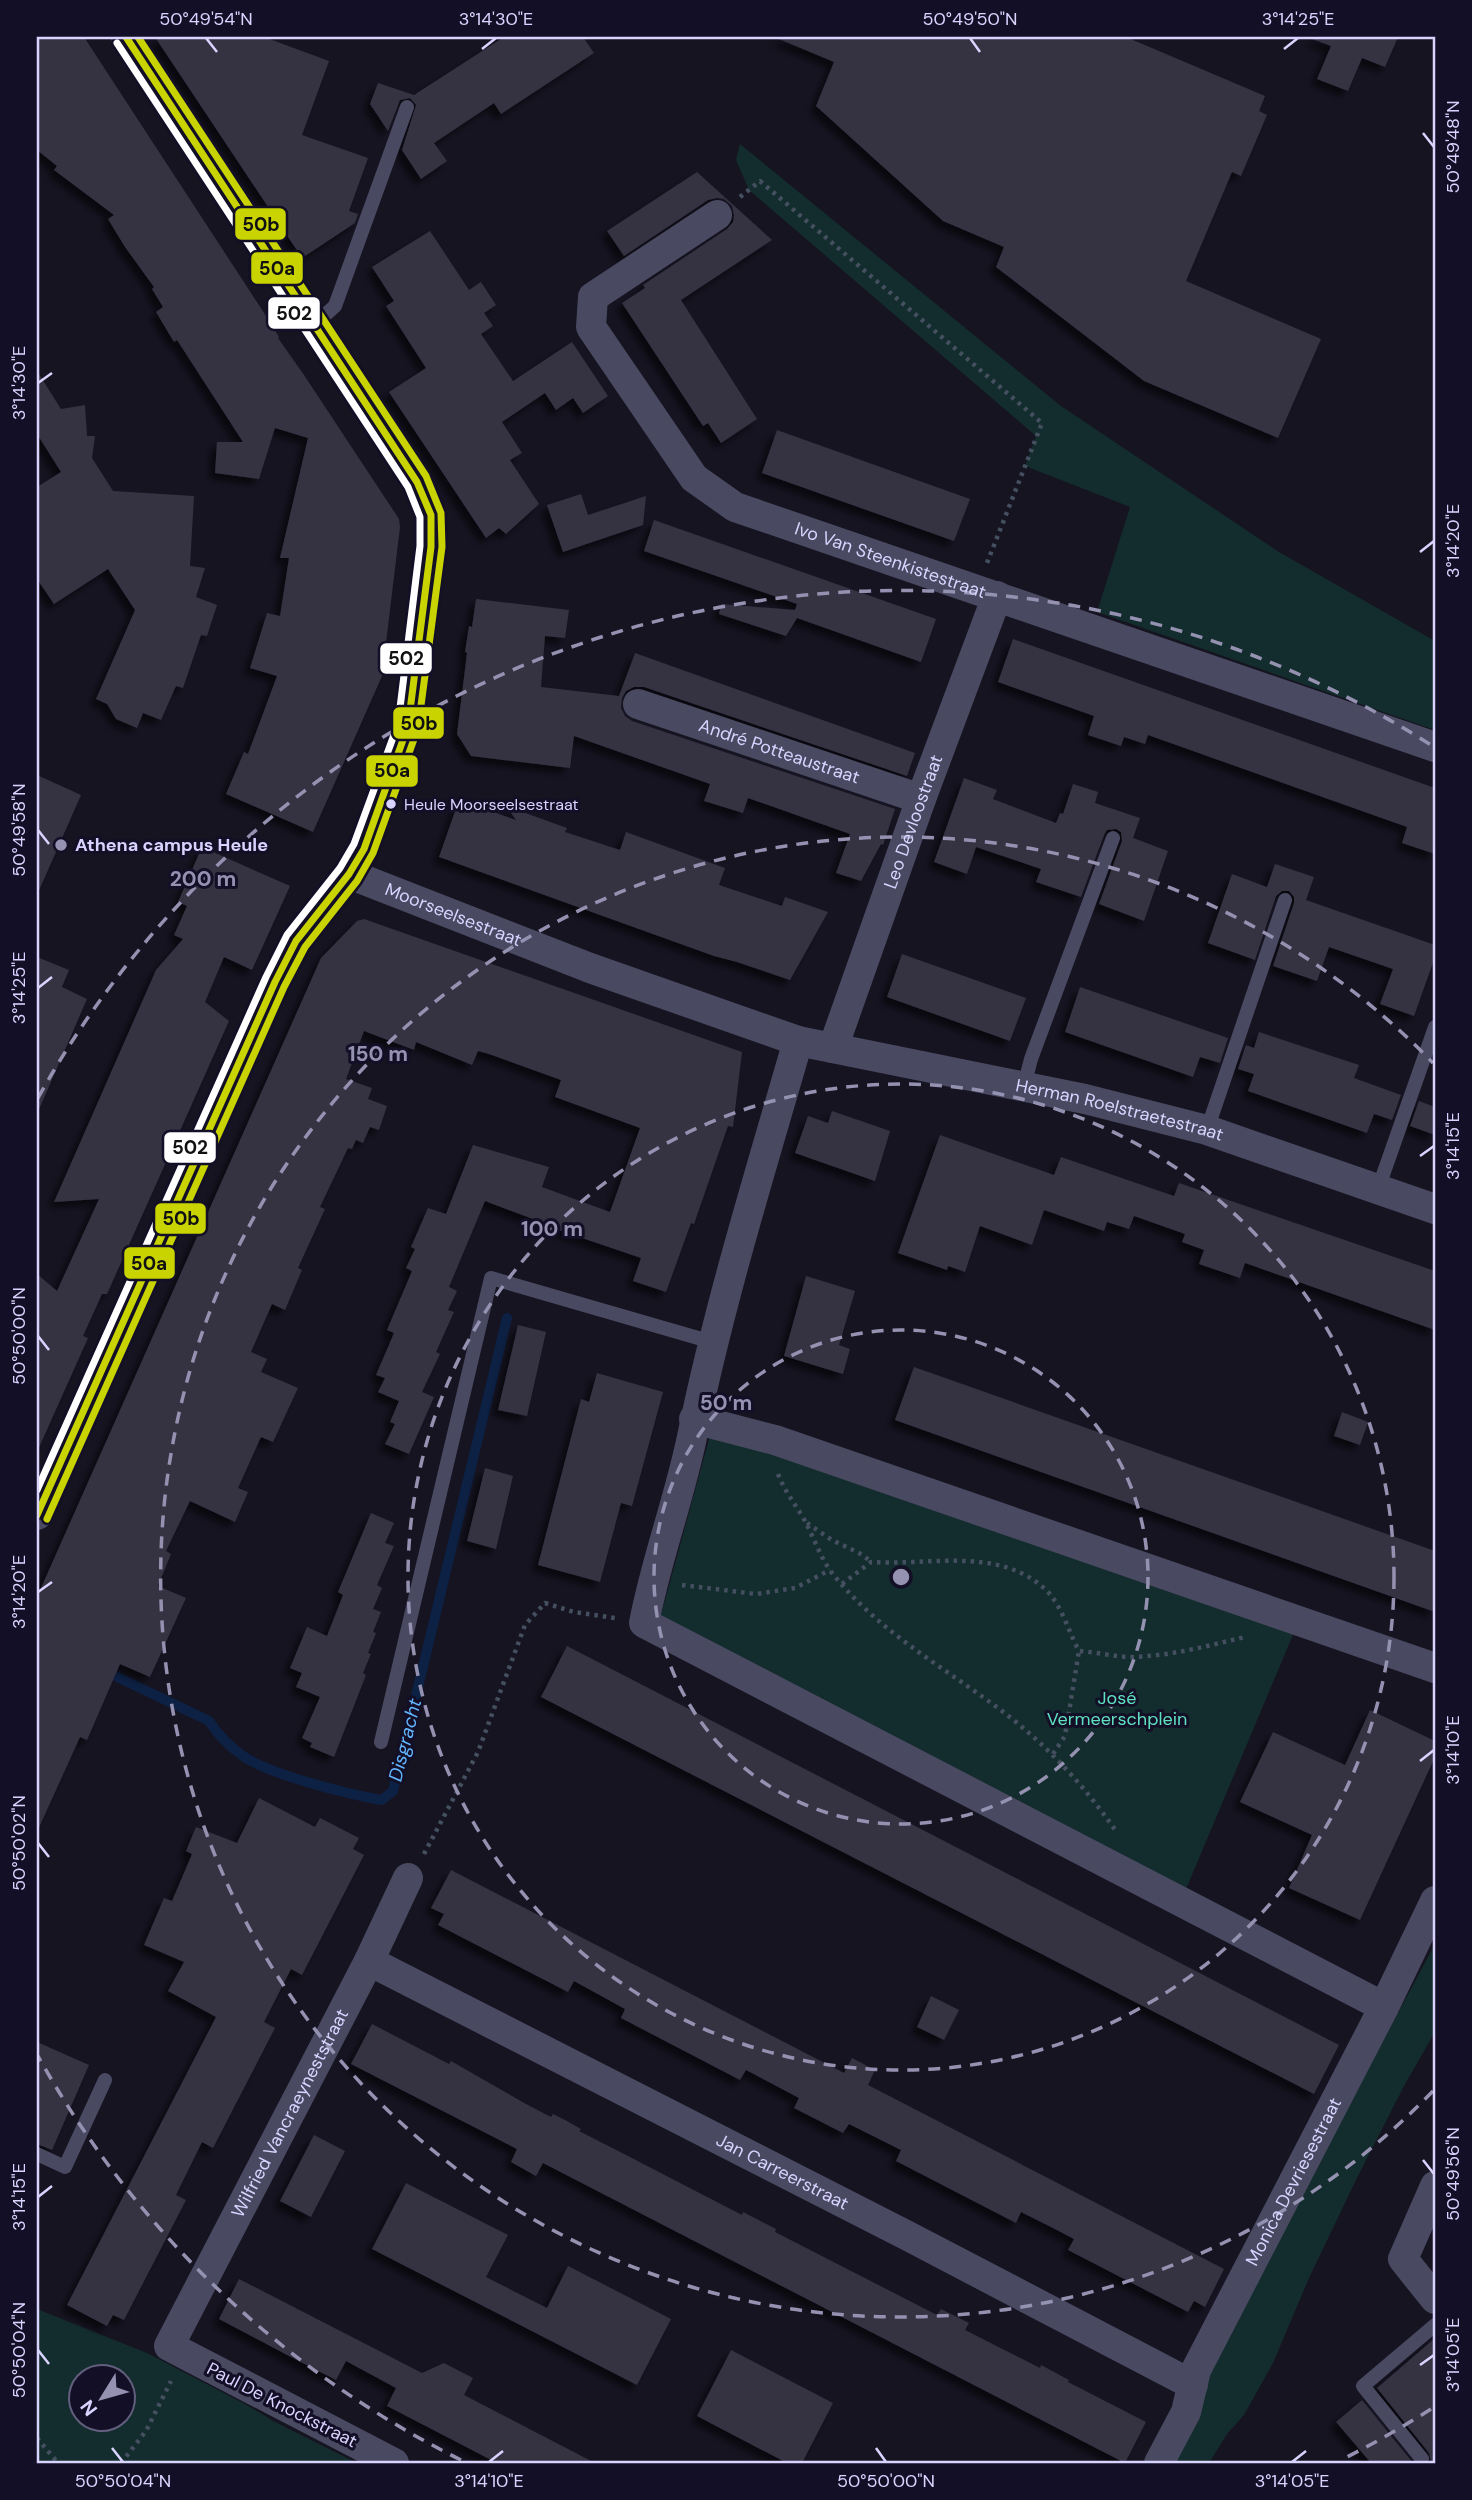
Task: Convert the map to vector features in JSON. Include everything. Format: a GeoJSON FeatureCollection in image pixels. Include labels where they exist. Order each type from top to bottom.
{"type":"FeatureCollection","features":[{"type":"Feature","properties":{"kind":"street"},"geometry":{"type":"LineString","coordinates":[[37,1515],[275,982],[296,941],[349,874],[364,849],[408,726],[431,547],[430,515],[417,482],[126,37]]}},
{"type":"Feature","properties":{"kind":"street","name":"Ivo Van Steenkistestraat"},"geometry":{"type":"LineString","coordinates":[[717,215],[593,297],[591,327],[694,478],[735,507],[1435,747]]}},
{"type":"Feature","properties":{"kind":"street","name":"Leo Devloostraat"},"geometry":{"type":"LineString","coordinates":[[834,1048],[921,799],[986,593]]}},
{"type":"Feature","properties":{"kind":"street","name":"André Potteaustraat"},"geometry":{"type":"LineString","coordinates":[[638,704],[921,799]]}},
{"type":"Feature","properties":{"kind":"street","name":"Moorseelsestraat"},"geometry":{"type":"LineString","coordinates":[[349,874],[590,968],[798,1041]]}},
{"type":"Feature","properties":{"kind":"street"},"geometry":{"type":"LineString","coordinates":[[798,1041],[712,1342],[692,1437],[653,1576],[644,1623],[1384,2007]]}},
{"type":"Feature","properties":{"kind":"street","name":"Herman Roelstraetestraat"},"geometry":{"type":"LineString","coordinates":[[798,1041],[1085,1099],[1207,1130],[1435,1209]]}},
{"type":"Feature","properties":{"kind":"street"},"geometry":{"type":"LineString","coordinates":[[694,1419],[775,1440],[1435,1668]]}},
{"type":"Feature","properties":{"kind":"street","name":"Wilfried Vancraeyneststraat"},"geometry":{"type":"LineString","coordinates":[[177,2350],[408,1878]]}},
{"type":"Feature","properties":{"kind":"street","name":"Monica Devriesestraat"},"geometry":{"type":"LineString","coordinates":[[1159,2463],[1186,2412],[1196,2370],[1384,2007],[1435,1901]]}},
{"type":"Feature","properties":{"kind":"street","name":"Jan Carreerstraat"},"geometry":{"type":"LineString","coordinates":[[369,1961],[884,2223],[1193,2385]]}},
{"type":"Feature","properties":{"kind":"street"},"geometry":{"type":"LineString","coordinates":[[1435,2186],[1403,2259],[1435,2300]]}},
{"type":"Feature","properties":{"kind":"street","name":"Paul De Knockstraat"},"geometry":{"type":"LineString","coordinates":[[177,2350],[394,2463]]}},
{"type":"Feature","properties":{"kind":"lane"},"geometry":{"type":"LineString","coordinates":[[315,324],[335,306],[407,107]]}},
{"type":"Feature","properties":{"kind":"lane"},"geometry":{"type":"LineString","coordinates":[[1024,1086],[1031,1059],[1113,838]]}},
{"type":"Feature","properties":{"kind":"lane"},"geometry":{"type":"LineString","coordinates":[[1207,1130],[1285,900]]}},
{"type":"Feature","properties":{"kind":"lane"},"geometry":{"type":"LineString","coordinates":[[1378,1189],[1435,1027]]}},
{"type":"Feature","properties":{"kind":"lane"},"geometry":{"type":"LineString","coordinates":[[381,1742],[491,1278],[712,1342]]}},
{"type":"Feature","properties":{"kind":"lane"},"geometry":{"type":"LineString","coordinates":[[37,2154],[65,2167],[106,2080]]}},
{"type":"Feature","properties":{"kind":"lane"},"geometry":{"type":"LineString","coordinates":[[1422,2459],[1363,2386],[1435,2325]]}},
{"type":"Feature","properties":{"kind":"path"},"geometry":{"type":"LineString","coordinates":[[717,215],[760,181],[1042,423],[986,593]]}},
{"type":"Feature","properties":{"kind":"path"},"geometry":{"type":"LineString","coordinates":[[775,1440],[771,1453],[785,1490],[806,1523],[811,1538],[830,1570],[842,1584],[886,1627],[931,1663],[998,1708],[1053,1754],[1100,1808],[1122,1840]]}},
{"type":"Feature","properties":{"kind":"path"},"geometry":{"type":"LineString","coordinates":[[806,1523],[872,1562],[893,1564],[950,1560],[984,1563],[1020,1573],[1045,1589],[1058,1607],[1079,1651],[1065,1736],[1053,1754]]}},
{"type":"Feature","properties":{"kind":"path"},"geometry":{"type":"LineString","coordinates":[[842,1584],[872,1562]]}},
{"type":"Feature","properties":{"kind":"path"},"geometry":{"type":"LineString","coordinates":[[653,1576],[671,1583],[756,1594],[795,1588],[830,1570]]}},
{"type":"Feature","properties":{"kind":"path"},"geometry":{"type":"LineString","coordinates":[[408,1878],[421,1861],[478,1752],[525,1625],[545,1604],[574,1612],[644,1623]]}},
{"type":"Feature","properties":{"kind":"path"},"geometry":{"type":"LineString","coordinates":[[1079,1651],[1127,1657],[1198,1649],[1260,1633],[1277,1625],[1280,1613]]}},
{"type":"Feature","properties":{"kind":"path"},"geometry":{"type":"LineString","coordinates":[[121,2463],[146,2431],[177,2350]]}},
{"type":"Feature","properties":{"kind":"path"},"geometry":{"type":"LineString","coordinates":[[37,2438],[58,2463]]}},
{"type":"Feature","properties":{"kind":"green space"},"geometry":{"type":"Polygon","coordinates":[[[740,144],[1061,406],[1279,552],[1435,641],[1435,730],[1097,612],[1130,507],[1025,466],[1036,436],[749,190],[736,160],[740,144]]]}},
{"type":"Feature","properties":{"kind":"green space","name":"José Vermeerschplein"},"geometry":{"type":"Polygon","coordinates":[[[711,1432],[1295,1630],[1184,1894],[659,1622],[711,1432]]]}},
{"type":"Feature","properties":{"kind":"green space"},"geometry":{"type":"Polygon","coordinates":[[[1435,1944],[1435,2032],[1357,2178],[1309,2278],[1273,2363],[1244,2415],[1227,2434],[1209,2463],[1175,2463],[1199,2413],[1207,2380],[1339,2123],[1435,1944]]]}},
{"type":"Feature","properties":{"kind":"green space"},"geometry":{"type":"Polygon","coordinates":[[[37,2309],[147,2353],[357,2463],[37,2463],[37,2309]]]}},
{"type":"Feature","properties":{"kind":"building"},"geometry":{"type":"Polygon","coordinates":[[[37,37],[84,37],[278,338],[399,519],[382,676],[313,832],[226,794],[244,752],[248,754],[277,676],[250,668],[267,613],[280,616],[289,558],[280,558],[308,438],[275,428],[259,479],[215,473],[217,442],[243,442],[156,312],[163,307],[152,289],[154,287],[108,219],[114,215],[54,170],[57,166],[37,150],[37,37]]]}},
{"type":"Feature","properties":{"kind":"building"},"geometry":{"type":"Polygon","coordinates":[[[155,37],[264,37],[329,61],[302,135],[368,158],[349,211],[358,214],[355,223],[302,258],[155,37]]]}},
{"type":"Feature","properties":{"kind":"building"},"geometry":{"type":"Polygon","coordinates":[[[504,37],[583,37],[594,53],[501,114],[494,103],[434,143],[447,161],[421,179],[402,150],[416,105],[410,98],[400,100],[388,131],[370,104],[378,83],[414,95],[504,37]]]}},
{"type":"Feature","properties":{"kind":"building"},"geometry":{"type":"Polygon","coordinates":[[[774,37],[1126,37],[1265,96],[1259,111],[1267,115],[1241,176],[1232,172],[1186,281],[1321,339],[1278,438],[1144,381],[996,267],[1004,247],[943,221],[816,106],[834,62],[774,37]]]}},
{"type":"Feature","properties":{"kind":"building"},"geometry":{"type":"Polygon","coordinates":[[[1398,37],[1385,67],[1362,58],[1348,91],[1317,79],[1331,46],[1312,39],[1398,37]]]}},
{"type":"Feature","properties":{"kind":"building"},"geometry":{"type":"Polygon","coordinates":[[[697,172],[772,240],[681,300],[757,419],[721,443],[708,423],[703,426],[622,303],[645,288],[643,285],[727,229],[733,222],[732,206],[724,199],[708,200],[624,256],[607,231],[697,172]]]}},
{"type":"Feature","properties":{"kind":"building"},"geometry":{"type":"Polygon","coordinates":[[[430,231],[469,290],[481,282],[496,305],[484,313],[493,326],[481,334],[513,381],[572,342],[608,396],[583,413],[573,398],[556,410],[545,393],[502,422],[522,453],[510,460],[539,504],[506,534],[499,528],[486,538],[389,392],[426,368],[386,306],[394,301],[372,267],[430,231]]]}},
{"type":"Feature","properties":{"kind":"building"},"geometry":{"type":"Polygon","coordinates":[[[37,371],[61,409],[85,405],[87,436],[95,436],[92,458],[113,491],[194,496],[190,566],[205,568],[196,597],[217,605],[207,636],[201,635],[183,688],[176,686],[161,720],[143,713],[137,728],[116,719],[107,704],[96,699],[135,610],[108,569],[54,604],[37,579],[37,487],[61,472],[37,434],[37,371]]]}},
{"type":"Feature","properties":{"kind":"building"},"geometry":{"type":"Polygon","coordinates":[[[777,430],[970,499],[954,541],[762,473],[777,430]]]}},
{"type":"Feature","properties":{"kind":"building"},"geometry":{"type":"Polygon","coordinates":[[[581,494],[588,515],[646,496],[643,525],[563,552],[547,505],[581,494]]]}},
{"type":"Feature","properties":{"kind":"building"},"geometry":{"type":"Polygon","coordinates":[[[654,520],[936,619],[921,662],[797,618],[786,636],[719,614],[721,604],[795,610],[797,604],[644,551],[654,520]]]}},
{"type":"Feature","properties":{"kind":"building"},"geometry":{"type":"Polygon","coordinates":[[[476,599],[569,610],[565,638],[545,636],[541,687],[619,696],[635,653],[915,753],[907,776],[644,687],[634,687],[626,691],[622,698],[621,708],[625,716],[632,721],[895,809],[883,845],[881,844],[861,881],[836,873],[850,834],[748,798],[743,813],[704,801],[710,784],[574,736],[570,768],[471,756],[457,734],[465,652],[476,599]]]}},
{"type":"Feature","properties":{"kind":"building"},"geometry":{"type":"Polygon","coordinates":[[[1013,639],[1435,788],[1435,854],[1402,843],[1407,827],[1148,735],[1145,744],[1124,737],[1121,746],[1088,735],[1094,716],[998,682],[1013,639]]]}},
{"type":"Feature","properties":{"kind":"building"},"geometry":{"type":"Polygon","coordinates":[[[37,775],[81,795],[37,895],[37,775]]]}},
{"type":"Feature","properties":{"kind":"building"},"geometry":{"type":"Polygon","coordinates":[[[964,778],[997,790],[993,799],[1056,823],[1060,813],[1063,814],[1073,784],[1098,792],[1095,803],[1140,818],[1133,838],[1168,851],[1144,921],[1099,904],[1122,841],[1121,832],[1116,829],[1107,830],[1104,835],[1081,897],[1036,882],[1041,869],[976,847],[967,874],[934,862],[964,778]]]}},
{"type":"Feature","properties":{"kind":"building"},"geometry":{"type":"Polygon","coordinates":[[[459,800],[516,820],[506,806],[567,828],[565,832],[620,850],[626,832],[725,868],[719,885],[782,906],[785,897],[828,912],[790,980],[714,956],[439,857],[459,800]]]}},
{"type":"Feature","properties":{"kind":"building"},"geometry":{"type":"Polygon","coordinates":[[[202,847],[290,886],[252,970],[224,957],[205,1002],[229,1021],[107,1294],[102,1294],[83,1336],[88,1338],[37,1452],[37,1274],[57,1291],[99,1199],[54,1202],[156,970],[183,939],[174,935],[187,906],[178,902],[202,847]]]}},
{"type":"Feature","properties":{"kind":"building"},"geometry":{"type":"Polygon","coordinates":[[[1275,864],[1314,877],[1306,900],[1435,945],[1435,957],[1414,1016],[1380,1004],[1393,969],[1329,947],[1317,981],[1273,966],[1294,903],[1294,897],[1289,891],[1282,891],[1276,896],[1255,960],[1208,943],[1232,874],[1267,887],[1275,864]]]}},
{"type":"Feature","properties":{"kind":"building"},"geometry":{"type":"Polygon","coordinates":[[[364,919],[742,1052],[733,1127],[728,1126],[694,1224],[691,1223],[666,1292],[633,1281],[641,1258],[532,1221],[533,1219],[485,1201],[449,1287],[457,1291],[448,1310],[454,1312],[436,1352],[440,1354],[422,1392],[434,1397],[409,1454],[385,1444],[395,1424],[390,1422],[399,1401],[378,1392],[385,1378],[376,1375],[394,1333],[387,1330],[412,1271],[406,1268],[415,1249],[411,1247],[428,1208],[446,1214],[473,1145],[549,1167],[542,1187],[610,1212],[640,1128],[555,1097],[561,1080],[489,1054],[478,1051],[472,1065],[416,1042],[414,1050],[364,1031],[346,1079],[372,1088],[368,1099],[387,1106],[379,1130],[370,1127],[363,1143],[356,1140],[352,1149],[348,1148],[320,1207],[325,1209],[298,1268],[302,1270],[285,1310],[272,1304],[251,1352],[267,1359],[261,1372],[298,1388],[273,1442],[261,1437],[238,1488],[248,1492],[235,1522],[190,1501],[166,1551],[171,1554],[158,1586],[186,1598],[150,1677],[120,1664],[87,1740],[80,1737],[37,1832],[37,1597],[321,958],[357,921],[364,919]]]}},
{"type":"Feature","properties":{"kind":"building"},"geometry":{"type":"Polygon","coordinates":[[[902,954],[1026,998],[1010,1041],[887,997],[902,954]]]}},
{"type":"Feature","properties":{"kind":"building"},"geometry":{"type":"Polygon","coordinates":[[[37,957],[69,970],[62,987],[87,999],[37,1114],[37,957]]]}},
{"type":"Feature","properties":{"kind":"building"},"geometry":{"type":"Polygon","coordinates":[[[1080,987],[1228,1038],[1220,1063],[1200,1057],[1193,1077],[1065,1032],[1080,987]]]}},
{"type":"Feature","properties":{"kind":"building"},"geometry":{"type":"Polygon","coordinates":[[[1259,1032],[1359,1065],[1354,1078],[1401,1095],[1392,1120],[1374,1114],[1367,1133],[1248,1091],[1254,1074],[1238,1069],[1246,1045],[1254,1048],[1259,1032]]]}},
{"type":"Feature","properties":{"kind":"building"},"geometry":{"type":"Polygon","coordinates":[[[1419,1101],[1435,1107],[1435,1135],[1410,1126],[1419,1101]]]}},
{"type":"Feature","properties":{"kind":"building"},"geometry":{"type":"Polygon","coordinates":[[[832,1111],[890,1131],[875,1181],[795,1153],[808,1116],[828,1123],[832,1111]]]}},
{"type":"Feature","properties":{"kind":"building"},"geometry":{"type":"Polygon","coordinates":[[[940,1135],[1054,1175],[1061,1157],[1174,1196],[1179,1183],[1435,1271],[1435,1330],[1245,1263],[1240,1278],[1199,1264],[1204,1250],[1182,1242],[1185,1234],[1134,1216],[1129,1229],[1107,1222],[1104,1231],[1044,1210],[1032,1245],[980,1226],[965,1272],[948,1266],[947,1270],[898,1253],[940,1135]]]}},
{"type":"Feature","properties":{"kind":"building"},"geometry":{"type":"Polygon","coordinates":[[[806,1276],[855,1291],[839,1345],[850,1349],[843,1374],[784,1356],[806,1276]]]}},
{"type":"Feature","properties":{"kind":"building"},"geometry":{"type":"Polygon","coordinates":[[[518,1325],[546,1332],[527,1416],[498,1410],[518,1325]]]}},
{"type":"Feature","properties":{"kind":"building"},"geometry":{"type":"Polygon","coordinates":[[[914,1367],[1435,1551],[1435,1612],[895,1420],[914,1367]]]}},
{"type":"Feature","properties":{"kind":"building"},"geometry":{"type":"Polygon","coordinates":[[[597,1373],[663,1392],[632,1506],[621,1503],[600,1582],[538,1565],[581,1399],[589,1402],[597,1373]]]}},
{"type":"Feature","properties":{"kind":"building"},"geometry":{"type":"Polygon","coordinates":[[[1342,1412],[1368,1422],[1360,1445],[1334,1436],[1342,1412]]]}},
{"type":"Feature","properties":{"kind":"building"},"geometry":{"type":"Polygon","coordinates":[[[485,1468],[513,1476],[496,1549],[467,1541],[485,1468]]]}},
{"type":"Feature","properties":{"kind":"building"},"geometry":{"type":"Polygon","coordinates":[[[371,1513],[394,1523],[385,1543],[394,1546],[377,1585],[382,1588],[373,1609],[381,1612],[368,1653],[371,1654],[363,1673],[366,1675],[334,1757],[310,1747],[312,1743],[302,1738],[320,1697],[296,1687],[302,1673],[290,1668],[307,1627],[327,1636],[343,1595],[338,1592],[371,1513]]]}},
{"type":"Feature","properties":{"kind":"building"},"geometry":{"type":"Polygon","coordinates":[[[567,1646],[1339,2045],[1314,2094],[541,1697],[567,1646]]]}},
{"type":"Feature","properties":{"kind":"building"},"geometry":{"type":"Polygon","coordinates":[[[1370,1710],[1435,1741],[1435,1757],[1360,1920],[1289,1888],[1312,1835],[1240,1802],[1273,1732],[1345,1765],[1370,1710]]]}},
{"type":"Feature","properties":{"kind":"building"},"geometry":{"type":"Polygon","coordinates":[[[259,1798],[315,1827],[320,1818],[359,1838],[353,1849],[364,1855],[302,1975],[291,1969],[264,2022],[275,2028],[213,2148],[202,2142],[176,2195],[186,2200],[124,2320],[113,2315],[107,2326],[67,2305],[216,2017],[168,1991],[184,1962],[144,1945],[164,1898],[172,1901],[192,1854],[186,1851],[196,1827],[237,1843],[259,1798]]]}},
{"type":"Feature","properties":{"kind":"building"},"geometry":{"type":"Polygon","coordinates":[[[451,1870],[844,2073],[852,2058],[875,2070],[868,2085],[1224,2269],[1205,2307],[1194,2301],[1188,2312],[1068,2250],[1074,2239],[1051,2227],[1021,2212],[1016,2223],[896,2161],[901,2150],[849,2124],[843,2133],[794,2108],[799,2098],[746,2070],[740,2080],[621,2018],[625,2009],[574,1981],[568,1992],[438,1925],[444,1914],[431,1908],[451,1870]]]}},
{"type":"Feature","properties":{"kind":"building"},"geometry":{"type":"Polygon","coordinates":[[[931,1996],[959,2010],[944,2040],[917,2027],[931,1996]]]}},
{"type":"Feature","properties":{"kind":"building"},"geometry":{"type":"Polygon","coordinates":[[[372,2024],[449,2064],[451,2061],[526,2104],[551,2117],[553,2114],[567,2121],[581,2129],[579,2131],[742,2215],[743,2212],[776,2229],[775,2232],[937,2315],[941,2309],[969,2323],[965,2330],[1040,2368],[1041,2365],[1146,2422],[1125,2463],[543,2163],[536,2176],[511,2162],[517,2149],[351,2064],[372,2024]]]}},
{"type":"Feature","properties":{"kind":"building"},"geometry":{"type":"Polygon","coordinates":[[[37,2042],[89,2065],[52,2150],[37,2144],[37,2042]]]}},
{"type":"Feature","properties":{"kind":"building"},"geometry":{"type":"Polygon","coordinates":[[[314,2135],[345,2151],[311,2217],[280,2201],[314,2135]]]}},
{"type":"Feature","properties":{"kind":"building"},"geometry":{"type":"Polygon","coordinates":[[[406,2183],[508,2235],[486,2277],[547,2308],[568,2266],[671,2319],[637,2385],[372,2249],[406,2183]]]}},
{"type":"Feature","properties":{"kind":"building"},"geometry":{"type":"Polygon","coordinates":[[[239,2279],[422,2373],[444,2363],[473,2378],[464,2395],[595,2463],[497,2463],[387,2406],[396,2388],[346,2361],[336,2380],[289,2356],[219,2319],[239,2279]]]}},
{"type":"Feature","properties":{"kind":"building"},"geometry":{"type":"Polygon","coordinates":[[[1435,2338],[1435,2463],[1431,2463],[1429,2453],[1377,2388],[1435,2338]]]}},
{"type":"Feature","properties":{"kind":"building"},"geometry":{"type":"Polygon","coordinates":[[[731,2350],[833,2403],[802,2463],[787,2463],[697,2416],[731,2350]]]}},
{"type":"Feature","properties":{"kind":"building"},"geometry":{"type":"Polygon","coordinates":[[[1362,2400],[1413,2463],[1371,2463],[1336,2422],[1362,2400]]]}},
{"type":"Feature","properties":{"kind":"waterway","name":"Disgracht"},"geometry":{"type":"LineString","coordinates":[[105,1671],[209,1721],[220,1736],[243,1756],[272,1770],[330,1788],[382,1800],[393,1791],[507,1318]]}},
{"type":"Feature","properties":{"kind":"transit line","name":"50a"},"geometry":{"type":"LineString","coordinates":[[37,1515],[275,982],[296,941],[349,874],[364,849],[408,726],[431,547],[431,515],[417,482],[126,37]]}},
{"type":"Feature","properties":{"kind":"transit line","name":"50b"},"geometry":{"type":"LineString","coordinates":[[47,1519],[284,987],[305,947],[357,881],[373,853],[418,728],[442,547],[441,513],[426,476],[138,37]]}},
{"type":"Feature","properties":{"kind":"transit line","name":"502"},"geometry":{"type":"LineString","coordinates":[[37,1490],[266,977],[287,935],[340,868],[354,844],[398,724],[420,546],[420,517],[408,487],[117,43]]}},
{"type":"Feature","properties":{"kind":"place","name":"Heule Moorseelsestraat"},"geometry":{"type":"Point","coordinates":[391,804]}},
{"type":"Feature","properties":{"kind":"place","name":"Athena campus Heule"},"geometry":{"type":"Point","coordinates":[61,845]}}]}
